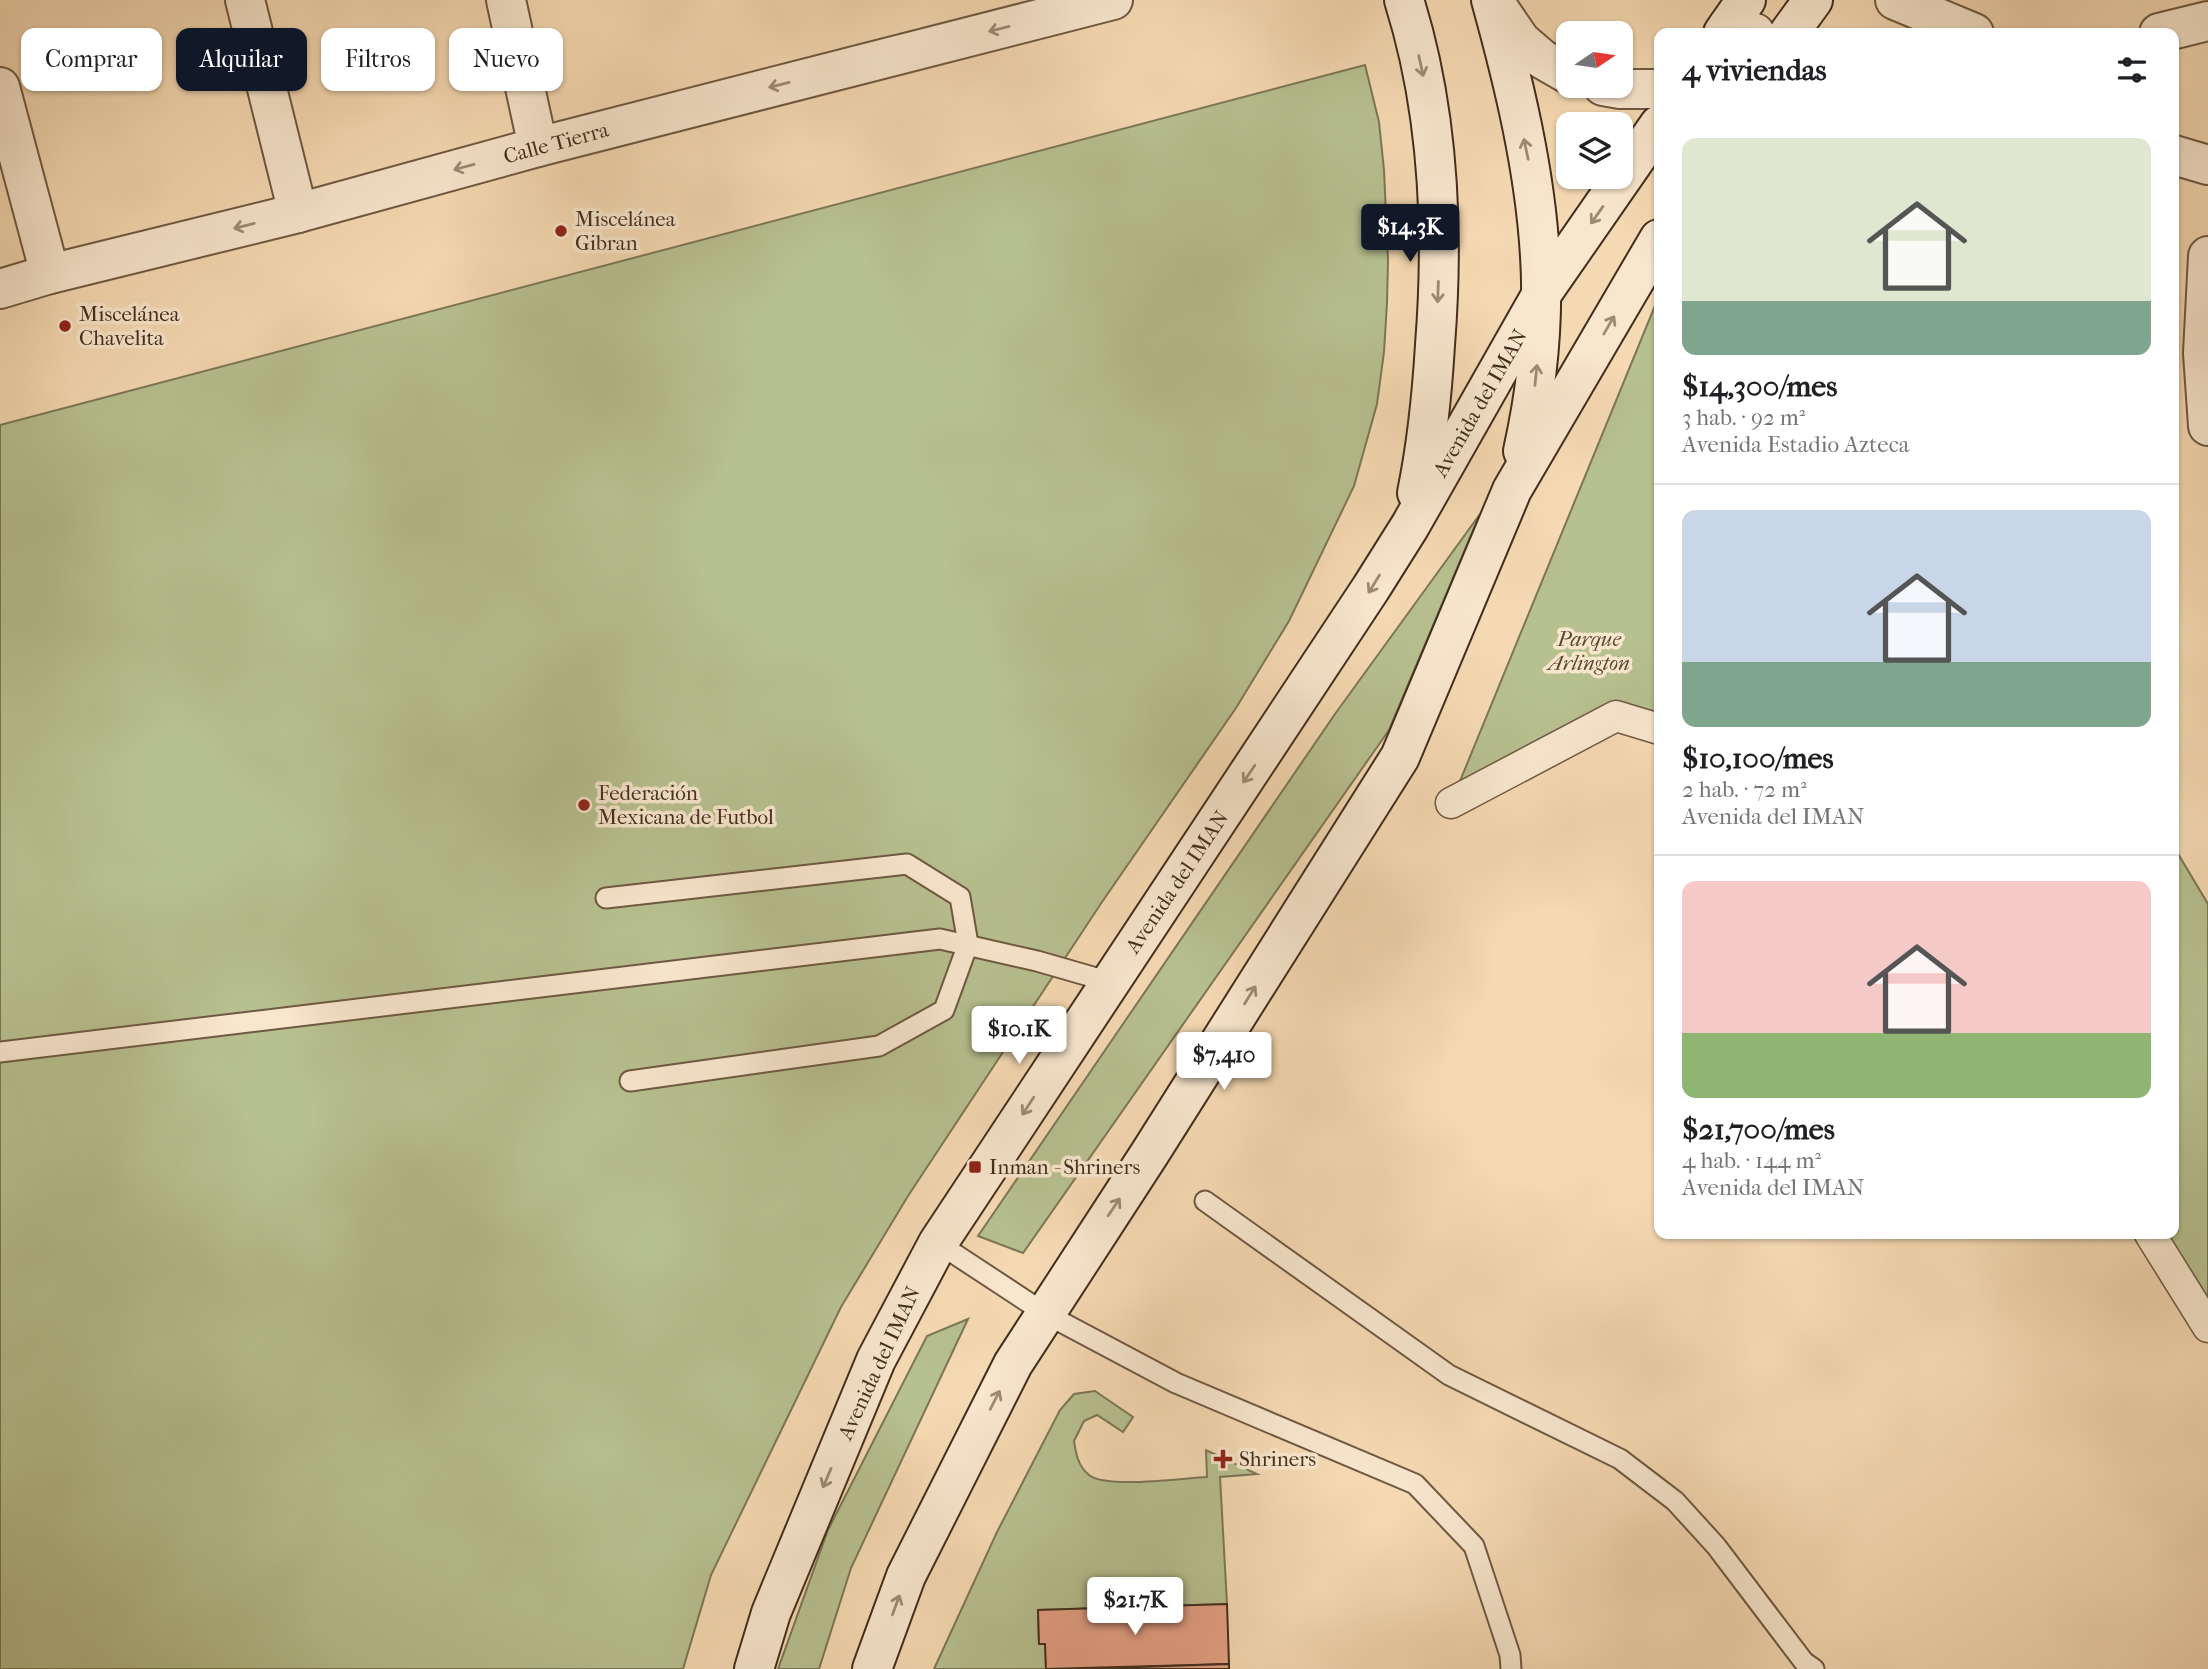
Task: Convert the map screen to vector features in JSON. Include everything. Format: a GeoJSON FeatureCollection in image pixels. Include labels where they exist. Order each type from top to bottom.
{"type":"FeatureCollection","features":[{"type":"Feature","properties":{"kind":"main road"},"geometry":{"type":"LineString","coordinates":[[245,0],[298,213]]}},
{"type":"Feature","properties":{"kind":"main road"},"geometry":{"type":"LineString","coordinates":[[506,0],[538,147]]}},
{"type":"Feature","properties":{"kind":"main road","name":"Calle Tierra"},"geometry":{"type":"LineString","coordinates":[[0,289],[50,274],[298,213],[538,147],[1113,0]]}},
{"type":"Feature","properties":{"kind":"main road"},"geometry":{"type":"LineString","coordinates":[[1404,0],[1415,41],[1433,137],[1439,226],[1433,380],[1427,433],[1409,526]]}},
{"type":"Feature","properties":{"kind":"main road"},"geometry":{"type":"LineString","coordinates":[[1492,0],[1521,41],[1556,67]]}},
{"type":"Feature","properties":{"kind":"main road"},"geometry":{"type":"LineString","coordinates":[[872,1669],[906,1576],[1013,1364],[1400,757],[1512,490],[1533,401],[1541,295],[1540,256],[1528,163],[1492,0]]}},
{"type":"Feature","properties":{"kind":"main road"},"geometry":{"type":"LineString","coordinates":[[1793,28],[1813,0]]}},
{"type":"Feature","properties":{"kind":"main road"},"geometry":{"type":"LineString","coordinates":[[1895,0],[1962,28]]}},
{"type":"Feature","properties":{"kind":"main road"},"geometry":{"type":"LineString","coordinates":[[2179,28],[2208,21]]}},
{"type":"Feature","properties":{"kind":"main road"},"geometry":{"type":"LineString","coordinates":[[0,87],[50,274]]}},
{"type":"Feature","properties":{"kind":"main road"},"geometry":{"type":"LineString","coordinates":[[1633,89],[1654,89]]}},
{"type":"Feature","properties":{"kind":"main road","name":"Avenida del IMAN"},"geometry":{"type":"LineString","coordinates":[[754,1669],[771,1614],[876,1360],[938,1243],[1301,698],[1409,526],[1541,295],[1654,132]]}},
{"type":"Feature","properties":{"kind":"main road"},"geometry":{"type":"LineString","coordinates":[[2179,156],[2208,165]]}},
{"type":"Feature","properties":{"kind":"main road"},"geometry":{"type":"LineString","coordinates":[[1512,490],[1654,248]]}},
{"type":"Feature","properties":{"kind":"main road"},"geometry":{"type":"LineString","coordinates":[[2208,256],[2203,353],[2208,426]]}},
{"type":"Feature","properties":{"kind":"street"},"geometry":{"type":"LineString","coordinates":[[1451,803],[1616,716],[1654,727]]}},
{"type":"Feature","properties":{"kind":"street"},"geometry":{"type":"LineString","coordinates":[[2153,1239],[2208,1327]]}},
{"type":"Feature","properties":{"kind":"lane"},"geometry":{"type":"LineString","coordinates":[[606,898],[907,864],[960,897],[968,944],[944,1010],[879,1045],[630,1081]]}},
{"type":"Feature","properties":{"kind":"lane"},"geometry":{"type":"LineString","coordinates":[[0,1052],[940,939],[1110,982]]}},
{"type":"Feature","properties":{"kind":"lane"},"geometry":{"type":"LineString","coordinates":[[1205,1201],[1449,1375],[1620,1459],[1631,1467],[1675,1501],[1716,1545],[1804,1662],[1814,1669]]}},
{"type":"Feature","properties":{"kind":"lane"},"geometry":{"type":"LineString","coordinates":[[938,1243],[1046,1314],[1176,1383],[1415,1484],[1474,1546],[1510,1655],[1511,1669]]}},
{"type":"Feature","properties":{"kind":"green space","name":"Federación Mexicana de Futbol"},"geometry":{"type":"Polygon","coordinates":[[[1365,65],[1379,122],[1384,170],[1387,303],[1377,404],[1354,486],[1289,621],[1236,708],[1102,902],[908,1196],[841,1307],[711,1575],[683,1669],[0,1669],[0,425],[1365,65]]]}},
{"type":"Feature","properties":{"kind":"green space","name":"Parque Arlington"},"geometry":{"type":"Polygon","coordinates":[[[1654,308],[1654,727],[1616,716],[1451,803],[1654,308]]]}},
{"type":"Feature","properties":{"kind":"green space"},"geometry":{"type":"Polygon","coordinates":[[[1480,514],[1389,730],[1023,1253],[978,1236],[1335,714],[1480,514]]]}},
{"type":"Feature","properties":{"kind":"green space"},"geometry":{"type":"Polygon","coordinates":[[[2179,855],[2208,904],[2208,1327],[2153,1239],[2179,1239],[2179,855]]]}},
{"type":"Feature","properties":{"kind":"green space"},"geometry":{"type":"Polygon","coordinates":[[[968,1319],[851,1568],[819,1669],[778,1669],[828,1530],[927,1336],[968,1319]]]}},
{"type":"Feature","properties":{"kind":"green space"},"geometry":{"type":"Polygon","coordinates":[[[1095,1391],[1133,1417],[1123,1432],[1097,1415],[1084,1421],[1074,1441],[1080,1464],[1089,1475],[1098,1479],[1127,1482],[1207,1477],[1206,1450],[1257,1474],[1220,1477],[1227,1604],[1038,1610],[1039,1644],[1045,1644],[1046,1669],[934,1669],[997,1532],[1060,1410],[1074,1394],[1095,1391]]]}},
{"type":"Feature","properties":{"kind":"building"},"geometry":{"type":"Polygon","coordinates":[[[1227,1604],[1229,1664],[1046,1669],[1045,1644],[1039,1644],[1038,1610],[1227,1604]]]}},
{"type":"Feature","properties":{"kind":"building"},"geometry":{"type":"Polygon","coordinates":[[[1229,1664],[1229,1669],[1078,1669],[1229,1664]]]}},
{"type":"Feature","properties":{"kind":"place","name":"Miscelánea Gibran"},"geometry":{"type":"Point","coordinates":[561,231]}},
{"type":"Feature","properties":{"kind":"place","name":"Miscelánea Chavelita"},"geometry":{"type":"Point","coordinates":[65,326]}},
{"type":"Feature","properties":{"kind":"place","name":"Federación Mexicana de Futbol"},"geometry":{"type":"Point","coordinates":[584,805]}},
{"type":"Feature","properties":{"kind":"place","name":"Inman - Shriners"},"geometry":{"type":"Point","coordinates":[975,1167]}},
{"type":"Feature","properties":{"kind":"place","name":"Shriners"},"geometry":{"type":"Point","coordinates":[1223,1459]}}]}
